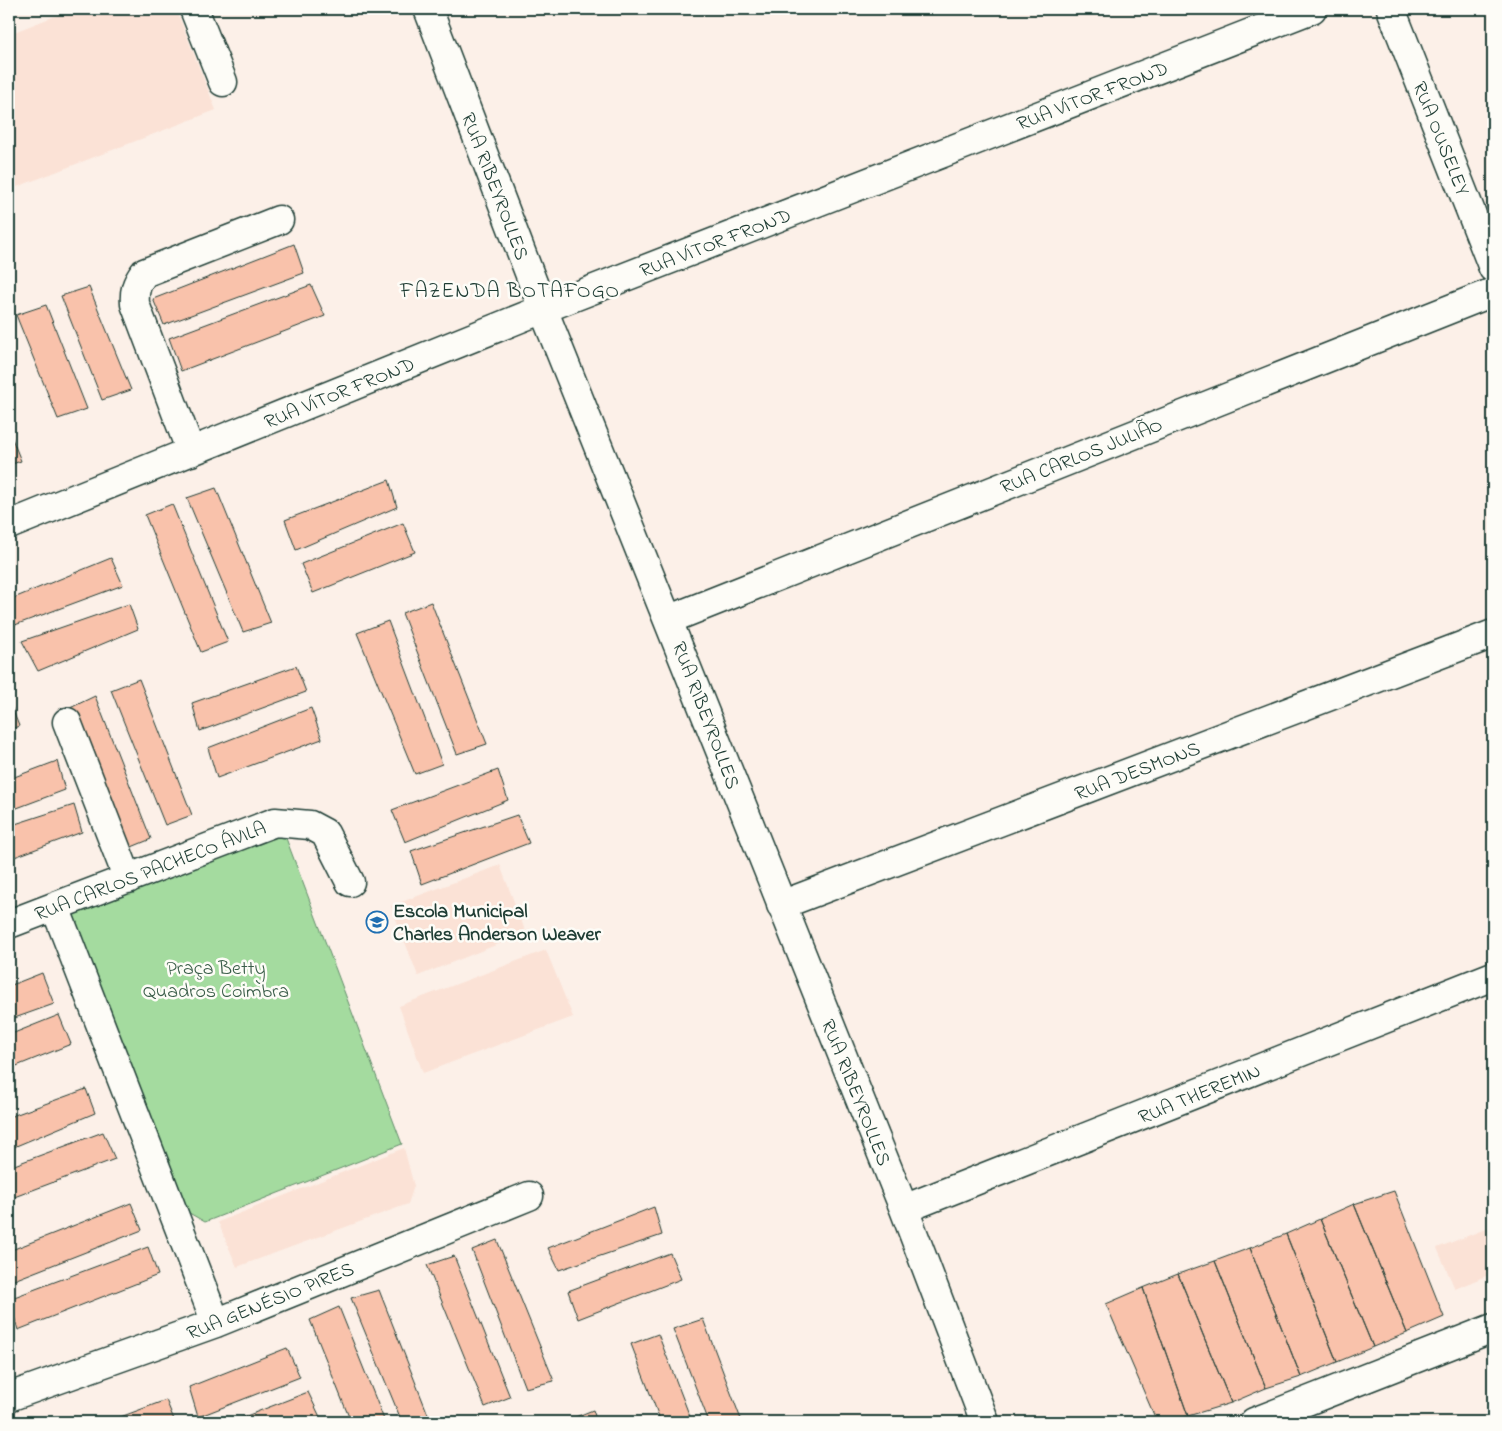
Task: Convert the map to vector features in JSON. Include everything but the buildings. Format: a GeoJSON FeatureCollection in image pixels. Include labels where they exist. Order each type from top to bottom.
{"type":"FeatureCollection","features":[{"type":"Feature","properties":{"kind":"street"},"geometry":{"type":"LineString","coordinates":[[194,9],[223,82]]}},
{"type":"Feature","properties":{"kind":"street","name":"RUA RIBEYROLLES"},"geometry":{"type":"LineString","coordinates":[[428,9],[544,309],[670,619],[781,905],[904,1209],[985,1422]]}},
{"type":"Feature","properties":{"kind":"street","name":"RUA VÍTOR FROND"},"geometry":{"type":"LineString","coordinates":[[9,525],[544,309],[1312,9]]}},
{"type":"Feature","properties":{"kind":"street","name":"RUA OUSELEY"},"geometry":{"type":"LineString","coordinates":[[1391,9],[1493,268]]}},
{"type":"Feature","properties":{"kind":"street"},"geometry":{"type":"LineString","coordinates":[[191,452],[135,304],[134,294],[137,283],[144,274],[279,220]]}},
{"type":"Feature","properties":{"kind":"street","name":"RUA CARLOS JULIÃO"},"geometry":{"type":"LineString","coordinates":[[670,619],[1493,292]]}},
{"type":"Feature","properties":{"kind":"street","name":"RUA DESMONS"},"geometry":{"type":"LineString","coordinates":[[781,905],[1493,634]]}},
{"type":"Feature","properties":{"kind":"street"},"geometry":{"type":"LineString","coordinates":[[67,722],[128,879]]}},
{"type":"Feature","properties":{"kind":"street","name":"RUA CARLOS PACHECO ÁVILA"},"geometry":{"type":"LineString","coordinates":[[9,924],[275,822],[310,825],[325,833],[350,882]]}},
{"type":"Feature","properties":{"kind":"street"},"geometry":{"type":"LineString","coordinates":[[55,907],[216,1323]]}},
{"type":"Feature","properties":{"kind":"street","name":"RUA THEREMIN"},"geometry":{"type":"LineString","coordinates":[[904,1209],[1493,976]]}},
{"type":"Feature","properties":{"kind":"street","name":"RUA GENÉSIO PIRES"},"geometry":{"type":"LineString","coordinates":[[9,1397],[216,1323],[529,1196]]}},
{"type":"Feature","properties":{"kind":"street"},"geometry":{"type":"LineString","coordinates":[[1254,1422],[1493,1328]]}},
{"type":"Feature","properties":{"kind":"shaded area"},"geometry":{"type":"Polygon","coordinates":[[[73,9],[176,9],[216,110],[9,190],[9,34],[73,9]]]}},
{"type":"Feature","properties":{"kind":"shaded area"},"geometry":{"type":"Polygon","coordinates":[[[500,865],[526,933],[418,976],[391,906],[500,865]]]}},
{"type":"Feature","properties":{"kind":"shaded area"},"geometry":{"type":"Polygon","coordinates":[[[546,950],[573,1017],[423,1073],[399,1006],[546,950]]]}},
{"type":"Feature","properties":{"kind":"shaded area"},"geometry":{"type":"Polygon","coordinates":[[[404,1148],[414,1186],[408,1204],[237,1267],[218,1222],[404,1148]]]}},
{"type":"Feature","properties":{"kind":"shaded area"},"geometry":{"type":"Polygon","coordinates":[[[1493,1226],[1493,1273],[1455,1289],[1437,1248],[1493,1226]]]}},
{"type":"Feature","properties":{"kind":"green space","name":"Praça Betty Quadros Coimbra"},"geometry":{"type":"Polygon","coordinates":[[[284,833],[402,1144],[205,1222],[184,1210],[68,920],[82,904],[284,833]]]}},
{"type":"Feature","properties":{"kind":"place","name":"Escola Municipal Charles Anderson Weaver"},"geometry":{"type":"Point","coordinates":[377,922]}},
{"type":"Feature","properties":{"kind":"district","name":"FAZENDA BOTAFOGO"},"geometry":{"type":"Point","coordinates":[510,290]}}]}
